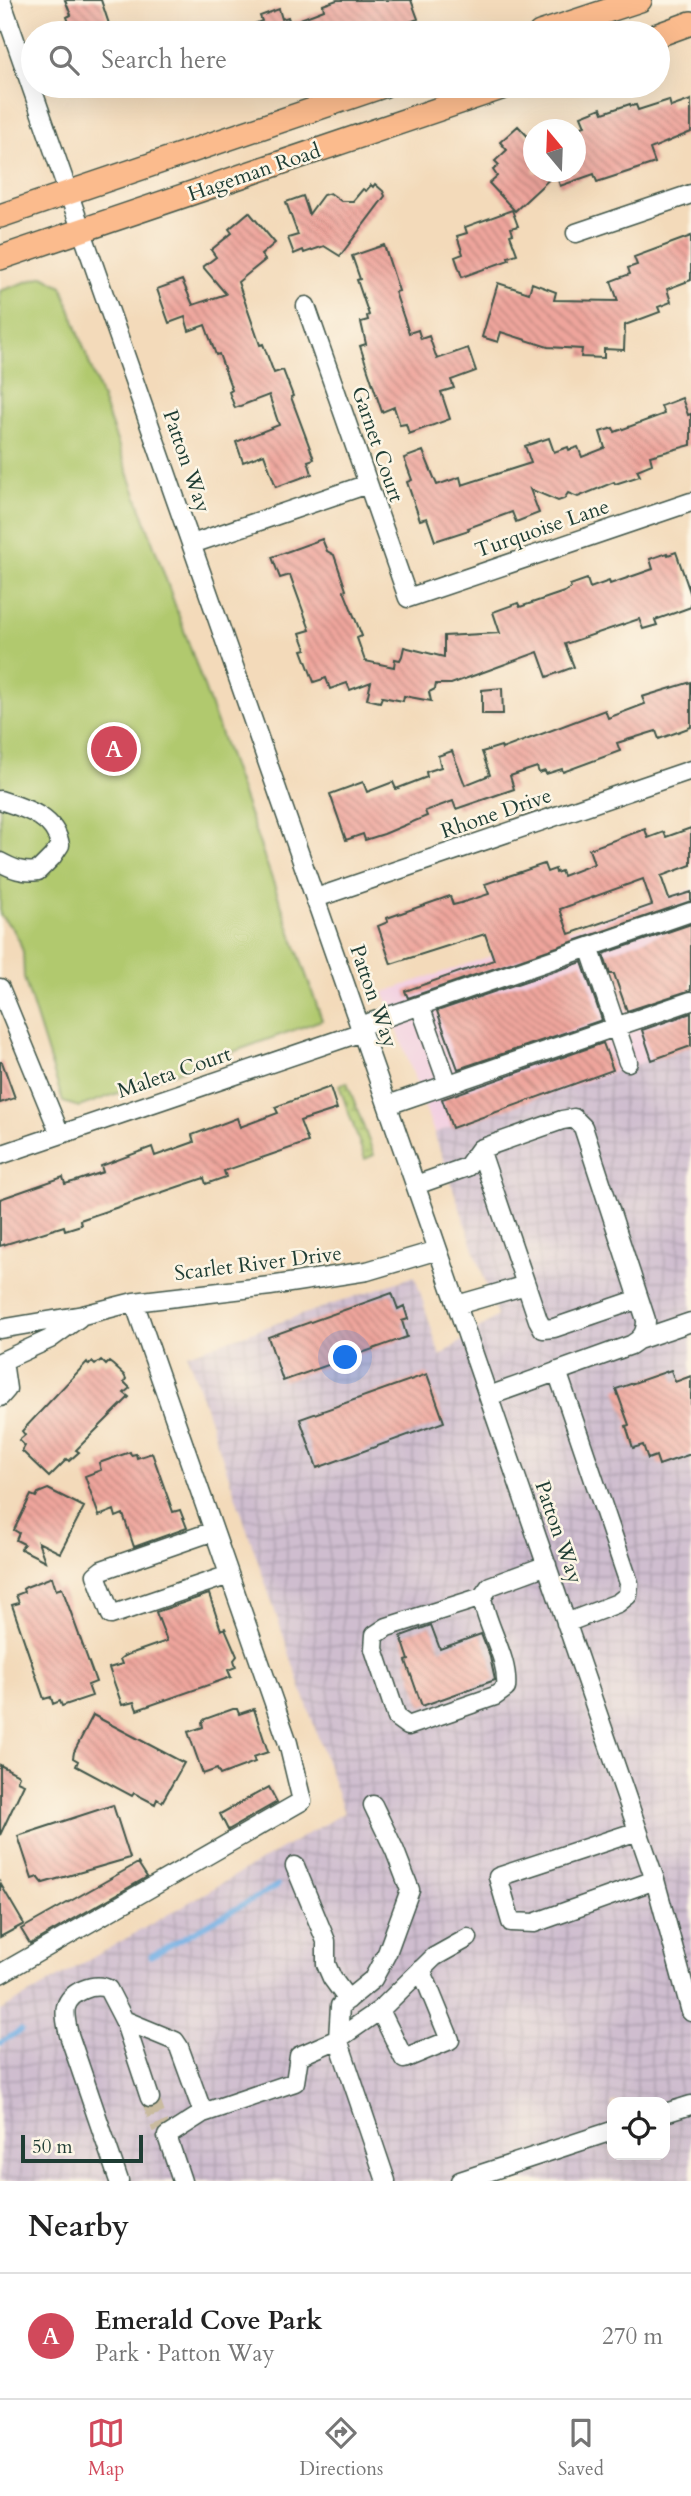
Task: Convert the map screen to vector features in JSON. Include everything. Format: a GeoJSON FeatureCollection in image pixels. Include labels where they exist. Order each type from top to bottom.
{"type":"FeatureCollection","features":[{"type":"Feature","properties":{"kind":"main road"},"geometry":{"type":"LineString","coordinates":[[576,21],[640,0]]}},
{"type":"Feature","properties":{"kind":"main road"},"geometry":{"type":"LineString","coordinates":[[670,30],[688,23]]}},
{"type":"Feature","properties":{"kind":"main road","name":"Hageman Road"},"geometry":{"type":"LineString","coordinates":[[0,215],[347,98]]}},
{"type":"Feature","properties":{"kind":"main road","name":"Hageman Road"},"geometry":{"type":"LineString","coordinates":[[0,258],[472,98]]}},
{"type":"Feature","properties":{"kind":"street","name":"Patton Way"},"geometry":{"type":"LineString","coordinates":[[1,0],[21,57]]}},
{"type":"Feature","properties":{"kind":"street","name":"Patton Way"},"geometry":{"type":"LineString","coordinates":[[35,98],[416,1185],[655,1880],[691,2012]]}},
{"type":"Feature","properties":{"kind":"street"},"geometry":{"type":"LineString","coordinates":[[576,233],[691,194]]}},
{"type":"Feature","properties":{"kind":"street","name":"Garnet Court"},"geometry":{"type":"LineString","coordinates":[[306,306],[408,598]]}},
{"type":"Feature","properties":{"kind":"street"},"geometry":{"type":"LineString","coordinates":[[192,544],[368,484]]}},
{"type":"Feature","properties":{"kind":"street","name":"Turquoise Lane"},"geometry":{"type":"LineString","coordinates":[[408,598],[691,502]]}},
{"type":"Feature","properties":{"kind":"street","name":"Rhone Drive"},"geometry":{"type":"LineString","coordinates":[[316,898],[691,770]]}},
{"type":"Feature","properties":{"kind":"street"},"geometry":{"type":"LineString","coordinates":[[0,800],[37,814],[50,823],[58,834],[60,845],[38,871],[14,869],[0,862]]}},
{"type":"Feature","properties":{"kind":"street","name":"Maleta Court"},"geometry":{"type":"LineString","coordinates":[[0,1155],[691,912]]}},
{"type":"Feature","properties":{"kind":"street"},"geometry":{"type":"LineString","coordinates":[[589,947],[628,1062]]}},
{"type":"Feature","properties":{"kind":"street"},"geometry":{"type":"LineString","coordinates":[[0,988],[60,1134]]}},
{"type":"Feature","properties":{"kind":"street"},"geometry":{"type":"LineString","coordinates":[[388,1105],[691,1001]]}},
{"type":"Feature","properties":{"kind":"street"},"geometry":{"type":"LineString","coordinates":[[420,1006],[448,1084]]}},
{"type":"Feature","properties":{"kind":"street"},"geometry":{"type":"LineString","coordinates":[[416,1185],[467,1167],[480,1149],[574,1118],[583,1127],[646,1320],[646,1329],[641,1339]]}},
{"type":"Feature","properties":{"kind":"street"},"geometry":{"type":"LineString","coordinates":[[480,1149],[543,1329],[554,1328],[639,1299]]}},
{"type":"Feature","properties":{"kind":"street","name":"Scarlet River Drive"},"geometry":{"type":"LineString","coordinates":[[0,1329],[83,1315],[134,1301],[270,1286],[368,1271],[438,1250]]}},
{"type":"Feature","properties":{"kind":"street"},"geometry":{"type":"LineString","coordinates":[[457,1305],[526,1285]]}},
{"type":"Feature","properties":{"kind":"street"},"geometry":{"type":"LineString","coordinates":[[0,1974],[302,1801],[288,1743],[134,1301]]}},
{"type":"Feature","properties":{"kind":"street","name":"Scarlet River Drive"},"geometry":{"type":"LineString","coordinates":[[2,1362],[50,1339],[83,1315]]}},
{"type":"Feature","properties":{"kind":"street"},"geometry":{"type":"LineString","coordinates":[[489,1396],[691,1322]]}},
{"type":"Feature","properties":{"kind":"street"},"geometry":{"type":"LineString","coordinates":[[0,1397],[7,1389],[2,1362]]}},
{"type":"Feature","properties":{"kind":"street"},"geometry":{"type":"LineString","coordinates":[[558,1371],[629,1583],[628,1595],[618,1603],[566,1623]]}},
{"type":"Feature","properties":{"kind":"street"},"geometry":{"type":"LineString","coordinates":[[214,1531],[96,1574],[111,1615],[229,1575]]}},
{"type":"Feature","properties":{"kind":"street"},"geometry":{"type":"LineString","coordinates":[[482,1597],[507,1675],[506,1688],[495,1696],[408,1726],[397,1718],[374,1649],[375,1635],[387,1627],[482,1597],[490,1586],[547,1565]]}},
{"type":"Feature","properties":{"kind":"street"},"geometry":{"type":"LineString","coordinates":[[373,1805],[410,1890],[387,1953],[373,1979],[340,2006],[338,2039],[386,2181]]}},
{"type":"Feature","properties":{"kind":"street"},"geometry":{"type":"LineString","coordinates":[[638,1831],[498,1877],[511,1922],[534,1923],[655,1880]]}},
{"type":"Feature","properties":{"kind":"street"},"geometry":{"type":"LineString","coordinates":[[295,1866],[326,1941],[326,1964],[332,1978],[348,2000]]}},
{"type":"Feature","properties":{"kind":"street"},"geometry":{"type":"LineString","coordinates":[[181,2181],[164,2133],[203,2113],[295,2082],[299,2056],[338,2039],[380,2010],[434,1957],[468,1938]]}},
{"type":"Feature","properties":{"kind":"street"},"geometry":{"type":"LineString","coordinates":[[380,2010],[404,2059],[450,2040],[421,1969]]}},
{"type":"Feature","properties":{"kind":"street"},"geometry":{"type":"LineString","coordinates":[[119,2181],[69,2035],[65,2009],[69,1999],[90,1987],[102,1986],[107,1989],[124,2020],[150,2098]]}},
{"type":"Feature","properties":{"kind":"street"},"geometry":{"type":"LineString","coordinates":[[124,2020],[175,2041],[203,2113]]}},
{"type":"Feature","properties":{"kind":"street"},"geometry":{"type":"LineString","coordinates":[[670,2111],[691,2105]]}},
{"type":"Feature","properties":{"kind":"street"},"geometry":{"type":"LineString","coordinates":[[460,2181],[607,2133]]}},
{"type":"Feature","properties":{"kind":"shaded area"},"geometry":{"type":"Polygon","coordinates":[[[691,889],[691,1046],[434,1133],[384,992],[691,889]]]}},
{"type":"Feature","properties":{"kind":"shaded area"},"geometry":{"type":"Polygon","coordinates":[[[691,1046],[691,2181],[0,2181],[0,2011],[344,1813],[187,1354],[415,1276],[440,1356],[497,1316],[434,1133],[691,1046]]]}},
{"type":"Feature","properties":{"kind":"green space"},"geometry":{"type":"Polygon","coordinates":[[[43,276],[62,286],[322,1020],[79,1107],[63,1102],[24,978],[23,952],[19,940],[0,915],[0,291],[43,276]]]}},
{"type":"Feature","properties":{"kind":"green space"},"geometry":{"type":"Polygon","coordinates":[[[347,1082],[374,1155],[365,1159],[339,1085],[347,1082]]]}},
{"type":"Feature","properties":{"kind":"building"},"geometry":{"type":"Polygon","coordinates":[[[65,0],[101,0],[108,21],[68,21],[67,17],[71,15],[65,0]]]}},
{"type":"Feature","properties":{"kind":"building"},"geometry":{"type":"Polygon","coordinates":[[[337,0],[411,0],[418,19],[295,21],[324,10],[323,5],[337,0]]]}},
{"type":"Feature","properties":{"kind":"building"},"geometry":{"type":"Polygon","coordinates":[[[279,9],[282,19],[288,17],[289,21],[262,21],[260,16],[279,9]]]}},
{"type":"Feature","properties":{"kind":"building"},"geometry":{"type":"Polygon","coordinates":[[[669,100],[671,107],[691,100],[691,132],[650,149],[655,163],[597,182],[594,174],[586,177],[586,119],[581,116],[601,108],[603,113],[630,104],[636,105],[638,110],[669,100]]]}},
{"type":"Feature","properties":{"kind":"building"},"geometry":{"type":"Polygon","coordinates":[[[518,126],[523,131],[523,182],[546,182],[515,211],[489,183],[497,176],[493,170],[499,165],[495,161],[507,150],[500,142],[518,126]]]}},
{"type":"Feature","properties":{"kind":"building"},"geometry":{"type":"Polygon","coordinates":[[[375,184],[385,196],[340,256],[324,246],[294,254],[288,238],[298,235],[286,202],[303,196],[309,214],[323,195],[330,193],[341,201],[353,201],[363,189],[366,191],[375,184]]]}},
{"type":"Feature","properties":{"kind":"building"},"geometry":{"type":"Polygon","coordinates":[[[512,210],[518,226],[511,228],[513,234],[510,235],[517,254],[508,257],[509,260],[462,277],[455,257],[463,254],[457,236],[467,233],[465,227],[512,210]]]}},
{"type":"Feature","properties":{"kind":"building"},"geometry":{"type":"Polygon","coordinates":[[[249,212],[275,243],[261,255],[265,260],[238,282],[260,345],[263,344],[274,373],[283,370],[314,459],[308,461],[312,474],[276,487],[264,454],[243,462],[236,442],[279,425],[269,395],[235,408],[229,392],[232,390],[219,354],[216,355],[205,325],[189,331],[185,317],[169,323],[157,289],[182,280],[193,305],[226,294],[203,267],[216,257],[211,250],[232,233],[229,229],[249,212]]]}},
{"type":"Feature","properties":{"kind":"building"},"geometry":{"type":"Polygon","coordinates":[[[691,236],[691,280],[667,289],[671,302],[658,307],[660,312],[625,325],[624,350],[604,349],[604,358],[581,357],[582,349],[548,347],[501,332],[498,342],[482,337],[498,283],[529,293],[532,283],[556,292],[554,300],[618,301],[611,281],[630,274],[628,268],[637,265],[634,257],[691,236]]]}},
{"type":"Feature","properties":{"kind":"building"},"geometry":{"type":"Polygon","coordinates":[[[384,245],[399,291],[395,292],[409,333],[418,330],[421,339],[429,336],[437,359],[468,348],[476,371],[451,380],[454,388],[441,392],[450,419],[409,434],[406,424],[400,425],[394,407],[382,412],[360,346],[366,344],[361,322],[368,320],[369,315],[352,256],[384,245]]]}},
{"type":"Feature","properties":{"kind":"building"},"geometry":{"type":"Polygon","coordinates":[[[682,398],[688,415],[691,414],[691,445],[650,456],[652,464],[637,470],[640,476],[615,484],[614,482],[578,497],[568,493],[564,499],[558,501],[530,489],[539,513],[516,522],[512,512],[435,541],[427,518],[420,520],[407,482],[412,480],[404,458],[423,451],[437,485],[460,477],[462,485],[531,463],[525,446],[549,438],[554,452],[578,447],[582,457],[605,448],[600,432],[613,428],[615,432],[664,414],[661,406],[682,398]]]}},
{"type":"Feature","properties":{"kind":"building"},"geometry":{"type":"Polygon","coordinates":[[[322,539],[327,551],[334,555],[346,590],[344,591],[362,636],[357,638],[365,661],[394,667],[395,659],[400,660],[404,647],[444,657],[444,636],[500,633],[493,612],[518,603],[520,607],[564,592],[571,588],[570,585],[587,579],[590,588],[609,581],[610,584],[653,569],[650,559],[667,553],[676,552],[691,595],[691,607],[655,620],[657,625],[643,629],[639,619],[565,644],[574,667],[547,677],[538,652],[451,684],[436,684],[435,689],[429,692],[431,701],[404,696],[403,701],[382,697],[380,702],[367,699],[371,682],[350,690],[347,683],[330,689],[326,678],[314,682],[302,650],[306,649],[300,633],[310,630],[290,575],[280,578],[272,557],[322,539]]]}},
{"type":"Feature","properties":{"kind":"building"},"geometry":{"type":"Polygon","coordinates":[[[691,682],[691,727],[659,739],[656,731],[617,743],[620,751],[563,772],[562,769],[546,774],[545,771],[539,773],[537,767],[510,776],[514,789],[456,809],[453,801],[425,811],[427,816],[384,834],[365,840],[363,834],[346,840],[330,794],[363,782],[367,792],[393,782],[396,789],[427,777],[426,772],[441,767],[438,756],[452,751],[465,785],[490,775],[482,752],[501,746],[502,749],[605,710],[608,718],[645,704],[642,697],[691,682]]]}},
{"type":"Feature","properties":{"kind":"building"},"geometry":{"type":"Polygon","coordinates":[[[502,688],[503,714],[482,714],[482,690],[502,688]]]}},
{"type":"Feature","properties":{"kind":"building"},"geometry":{"type":"Polygon","coordinates":[[[691,828],[691,865],[661,876],[669,899],[691,892],[691,901],[408,998],[405,991],[494,960],[485,934],[391,964],[378,926],[388,922],[387,918],[450,896],[453,905],[489,894],[485,884],[544,864],[547,872],[555,869],[556,873],[561,871],[563,876],[594,864],[589,849],[645,829],[648,838],[664,832],[666,837],[691,828]],[[643,879],[560,909],[569,934],[652,905],[643,879]]]}},
{"type":"Feature","properties":{"kind":"building"},"geometry":{"type":"Polygon","coordinates":[[[691,924],[691,990],[627,1011],[614,974],[610,974],[603,954],[691,924]]]}},
{"type":"Feature","properties":{"kind":"building"},"geometry":{"type":"Polygon","coordinates":[[[582,962],[602,1020],[458,1069],[437,1011],[582,962]]]}},
{"type":"Feature","properties":{"kind":"building"},"geometry":{"type":"Polygon","coordinates":[[[691,1013],[691,1046],[652,1060],[642,1030],[691,1013]]]}},
{"type":"Feature","properties":{"kind":"building"},"geometry":{"type":"Polygon","coordinates":[[[603,1043],[613,1070],[452,1128],[442,1099],[603,1043]]]}},
{"type":"Feature","properties":{"kind":"building"},"geometry":{"type":"Polygon","coordinates":[[[0,1062],[15,1098],[0,1103],[0,1062]]]}},
{"type":"Feature","properties":{"kind":"building"},"geometry":{"type":"Polygon","coordinates":[[[330,1087],[337,1109],[300,1121],[308,1142],[224,1171],[226,1177],[206,1184],[204,1178],[80,1220],[81,1225],[65,1230],[64,1226],[0,1246],[0,1199],[63,1177],[65,1184],[103,1172],[101,1166],[152,1147],[155,1156],[194,1142],[192,1135],[237,1118],[240,1127],[278,1113],[275,1107],[330,1087]]]}},
{"type":"Feature","properties":{"kind":"building"},"geometry":{"type":"Polygon","coordinates":[[[392,1293],[398,1309],[404,1306],[408,1319],[402,1321],[407,1337],[283,1381],[268,1337],[392,1293]]]}},
{"type":"Feature","properties":{"kind":"building"},"geometry":{"type":"Polygon","coordinates":[[[101,1360],[106,1365],[109,1362],[124,1375],[124,1382],[130,1388],[124,1393],[129,1397],[76,1450],[79,1452],[69,1461],[67,1459],[49,1477],[22,1451],[25,1446],[19,1440],[25,1435],[22,1431],[87,1362],[89,1365],[92,1362],[95,1365],[101,1360]]]}},
{"type":"Feature","properties":{"kind":"building"},"geometry":{"type":"Polygon","coordinates":[[[671,1370],[675,1382],[691,1376],[691,1454],[659,1465],[656,1456],[648,1459],[643,1445],[633,1448],[626,1426],[629,1425],[616,1389],[671,1370]]]}},
{"type":"Feature","properties":{"kind":"building"},"geometry":{"type":"Polygon","coordinates":[[[427,1374],[444,1422],[317,1468],[300,1419],[427,1374]]]}},
{"type":"Feature","properties":{"kind":"building"},"geometry":{"type":"Polygon","coordinates":[[[130,1452],[131,1455],[136,1454],[137,1458],[152,1453],[173,1512],[180,1510],[187,1528],[134,1547],[123,1514],[116,1517],[114,1510],[99,1516],[85,1476],[101,1470],[99,1463],[130,1452]]]}},
{"type":"Feature","properties":{"kind":"building"},"geometry":{"type":"Polygon","coordinates":[[[48,1489],[84,1507],[60,1553],[38,1542],[45,1561],[21,1549],[24,1544],[16,1540],[19,1533],[14,1530],[31,1495],[36,1497],[38,1493],[48,1489]]]}},
{"type":"Feature","properties":{"kind":"building"},"geometry":{"type":"Polygon","coordinates":[[[52,1577],[56,1590],[62,1588],[96,1682],[88,1685],[92,1696],[62,1706],[60,1701],[53,1704],[51,1697],[44,1699],[12,1605],[19,1603],[16,1595],[24,1592],[23,1589],[52,1577]]]}},
{"type":"Feature","properties":{"kind":"building"},"geometry":{"type":"Polygon","coordinates":[[[209,1594],[221,1630],[225,1628],[237,1656],[234,1660],[236,1667],[228,1670],[231,1677],[137,1710],[134,1702],[122,1705],[109,1668],[122,1664],[120,1659],[124,1656],[167,1641],[156,1612],[209,1594]]]}},
{"type":"Feature","properties":{"kind":"building"},"geometry":{"type":"Polygon","coordinates":[[[431,1625],[440,1649],[481,1634],[495,1680],[422,1706],[406,1661],[409,1660],[401,1636],[431,1625]]]}},
{"type":"Feature","properties":{"kind":"building"},"geometry":{"type":"Polygon","coordinates":[[[237,1709],[239,1714],[254,1709],[268,1752],[253,1757],[255,1762],[220,1775],[217,1769],[203,1774],[188,1732],[203,1727],[202,1722],[205,1719],[237,1709]]]}},
{"type":"Feature","properties":{"kind":"building"},"geometry":{"type":"Polygon","coordinates":[[[93,1715],[184,1763],[162,1802],[157,1799],[155,1804],[134,1793],[132,1796],[76,1766],[78,1761],[73,1758],[74,1752],[93,1715]]]}},
{"type":"Feature","properties":{"kind":"building"},"geometry":{"type":"Polygon","coordinates":[[[0,1765],[17,1774],[17,1781],[24,1784],[0,1835],[0,1765]]]}},
{"type":"Feature","properties":{"kind":"building"},"geometry":{"type":"Polygon","coordinates":[[[269,1787],[277,1802],[228,1830],[220,1814],[269,1787]]]}},
{"type":"Feature","properties":{"kind":"building"},"geometry":{"type":"Polygon","coordinates":[[[113,1805],[130,1858],[43,1883],[38,1877],[32,1879],[18,1836],[113,1805]]]}},
{"type":"Feature","properties":{"kind":"building"},"geometry":{"type":"Polygon","coordinates":[[[138,1863],[147,1877],[30,1944],[21,1929],[138,1863]]]}},
{"type":"Feature","properties":{"kind":"building"},"geometry":{"type":"Polygon","coordinates":[[[0,1883],[24,1924],[0,1937],[0,1883]]]}},
{"type":"Feature","properties":{"kind":"waterway"},"geometry":{"type":"LineString","coordinates":[[151,1956],[278,1885]]}},
{"type":"Feature","properties":{"kind":"waterway"},"geometry":{"type":"LineString","coordinates":[[0,2043],[21,2030]]}},
{"type":"Feature","properties":{"kind":"tunnel"},"geometry":{"type":"LineString","coordinates":[[150,2098],[161,2129]]}},
{"type":"Feature","properties":{"kind":"place","name":"Emerald Cove Park"},"geometry":{"type":"Point","coordinates":[114,749]}}]}
